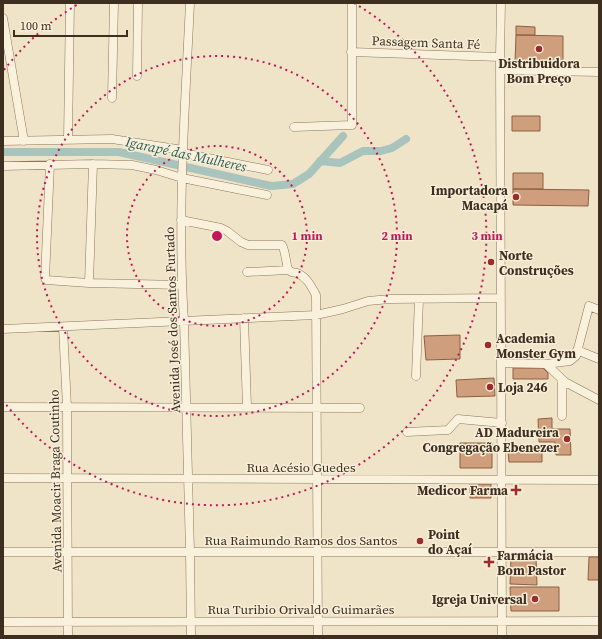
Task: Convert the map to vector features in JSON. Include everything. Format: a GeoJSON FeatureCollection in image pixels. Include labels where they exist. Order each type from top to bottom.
{"type":"FeatureCollection","features":[{"type":"Feature","properties":{"kind":"street"},"geometry":{"type":"LineString","coordinates":[[68,139],[70,3]]}},
{"type":"Feature","properties":{"kind":"street"},"geometry":{"type":"LineString","coordinates":[[112,98],[114,3]]}},
{"type":"Feature","properties":{"kind":"street"},"geometry":{"type":"LineString","coordinates":[[137,76],[138,3]]}},
{"type":"Feature","properties":{"kind":"street","name":"Avenida José dos Santos Furtado"},"geometry":{"type":"LineString","coordinates":[[190,3],[181,220],[191,636]]}},
{"type":"Feature","properties":{"kind":"street"},"geometry":{"type":"LineString","coordinates":[[294,127],[352,125],[352,3]]}},
{"type":"Feature","properties":{"kind":"street"},"geometry":{"type":"LineString","coordinates":[[501,3],[502,636]]}},
{"type":"Feature","properties":{"kind":"street"},"geometry":{"type":"LineString","coordinates":[[3,18],[24,141]]}},
{"type":"Feature","properties":{"kind":"street","name":"Passagem Santa Fé"},"geometry":{"type":"LineString","coordinates":[[352,52],[500,57]]}},
{"type":"Feature","properties":{"kind":"street"},"geometry":{"type":"LineString","coordinates":[[500,70],[599,72]]}},
{"type":"Feature","properties":{"kind":"street"},"geometry":{"type":"LineString","coordinates":[[3,141],[112,139],[268,170]]}},
{"type":"Feature","properties":{"kind":"street"},"geometry":{"type":"LineString","coordinates":[[3,166],[50,164],[132,165],[267,195]]}},
{"type":"Feature","properties":{"kind":"street"},"geometry":{"type":"LineString","coordinates":[[50,164],[46,280],[90,283],[182,284]]}},
{"type":"Feature","properties":{"kind":"street"},"geometry":{"type":"LineString","coordinates":[[90,283],[93,164]]}},
{"type":"Feature","properties":{"kind":"street"},"geometry":{"type":"LineString","coordinates":[[181,220],[221,228],[248,245],[282,245],[286,252],[288,270]]}},
{"type":"Feature","properties":{"kind":"street"},"geometry":{"type":"LineString","coordinates":[[247,272],[288,270],[290,272],[297,273],[307,280],[316,295],[318,636]]}},
{"type":"Feature","properties":{"kind":"street"},"geometry":{"type":"LineString","coordinates":[[3,329],[316,315],[368,302],[390,299],[501,298]]}},
{"type":"Feature","properties":{"kind":"street"},"geometry":{"type":"LineString","coordinates":[[416,376],[419,299]]}},
{"type":"Feature","properties":{"kind":"street"},"geometry":{"type":"LineString","coordinates":[[589,306],[599,303]]}},
{"type":"Feature","properties":{"kind":"street"},"geometry":{"type":"LineString","coordinates":[[501,363],[546,364],[570,361],[576,356],[589,306]]}},
{"type":"Feature","properties":{"kind":"street"},"geometry":{"type":"LineString","coordinates":[[589,306],[599,310]]}},
{"type":"Feature","properties":{"kind":"street"},"geometry":{"type":"LineString","coordinates":[[244,318],[247,407]]}},
{"type":"Feature","properties":{"kind":"street","name":"Avenida Moacir Braga Coutinho"},"geometry":{"type":"LineString","coordinates":[[63,327],[67,407],[68,636]]}},
{"type":"Feature","properties":{"kind":"street"},"geometry":{"type":"LineString","coordinates":[[577,350],[599,359]]}},
{"type":"Feature","properties":{"kind":"street"},"geometry":{"type":"LineString","coordinates":[[546,364],[562,380],[599,400]]}},
{"type":"Feature","properties":{"kind":"street"},"geometry":{"type":"LineString","coordinates":[[562,380],[562,416]]}},
{"type":"Feature","properties":{"kind":"street"},"geometry":{"type":"LineString","coordinates":[[3,407],[360,408]]}},
{"type":"Feature","properties":{"kind":"street"},"geometry":{"type":"LineString","coordinates":[[407,432],[448,430],[458,419],[502,423]]}},
{"type":"Feature","properties":{"kind":"street","name":"Rua Acésio Guedes"},"geometry":{"type":"LineString","coordinates":[[3,478],[599,480]]}},
{"type":"Feature","properties":{"kind":"street","name":"Rua Raimundo Ramos dos Santos"},"geometry":{"type":"LineString","coordinates":[[3,552],[599,552]]}},
{"type":"Feature","properties":{"kind":"street","name":"Rua Turibio Orivaldo Guimarães"},"geometry":{"type":"LineString","coordinates":[[3,622],[599,621]]}},
{"type":"Feature","properties":{"kind":"building"},"geometry":{"type":"Polygon","coordinates":[[[516,26],[535,27],[535,35],[516,35],[516,26]]]}},
{"type":"Feature","properties":{"kind":"building","name":"Distribuidora Bom Preço"},"geometry":{"type":"Polygon","coordinates":[[[516,35],[563,36],[563,63],[515,62],[516,35]]]}},
{"type":"Feature","properties":{"kind":"building"},"geometry":{"type":"Polygon","coordinates":[[[512,116],[540,116],[540,131],[512,131],[512,116]]]}},
{"type":"Feature","properties":{"kind":"building"},"geometry":{"type":"Polygon","coordinates":[[[513,173],[543,173],[543,189],[513,189],[513,173]]]}},
{"type":"Feature","properties":{"kind":"building"},"geometry":{"type":"Polygon","coordinates":[[[513,189],[589,190],[588,206],[513,205],[513,189]]]}},
{"type":"Feature","properties":{"kind":"building"},"geometry":{"type":"Polygon","coordinates":[[[460,335],[460,359],[426,360],[424,336],[460,335]]]}},
{"type":"Feature","properties":{"kind":"building"},"geometry":{"type":"Polygon","coordinates":[[[513,368],[543,368],[548,373],[548,379],[513,379],[513,368]]]}},
{"type":"Feature","properties":{"kind":"building"},"geometry":{"type":"Polygon","coordinates":[[[494,378],[495,396],[457,397],[456,380],[494,378]]]}},
{"type":"Feature","properties":{"kind":"building"},"geometry":{"type":"Polygon","coordinates":[[[552,418],[552,429],[570,429],[571,455],[556,455],[555,442],[539,442],[538,419],[552,418]]]}},
{"type":"Feature","properties":{"kind":"building"},"geometry":{"type":"Polygon","coordinates":[[[460,443],[492,443],[492,468],[460,468],[460,443]]]}},
{"type":"Feature","properties":{"kind":"building"},"geometry":{"type":"Polygon","coordinates":[[[508,452],[542,452],[542,462],[509,462],[508,452]]]}},
{"type":"Feature","properties":{"kind":"building"},"geometry":{"type":"Polygon","coordinates":[[[470,484],[491,484],[491,498],[470,498],[470,484]]]}},
{"type":"Feature","properties":{"kind":"building"},"geometry":{"type":"Polygon","coordinates":[[[511,556],[536,557],[537,585],[510,584],[511,556]]]}},
{"type":"Feature","properties":{"kind":"building"},"geometry":{"type":"Polygon","coordinates":[[[589,557],[599,557],[599,580],[588,580],[589,557]]]}},
{"type":"Feature","properties":{"kind":"building","name":"Igreja Universal"},"geometry":{"type":"Polygon","coordinates":[[[510,587],[559,587],[559,611],[511,611],[510,587]]]}},
{"type":"Feature","properties":{"kind":"waterway","name":"Igarapé das Mulheres"},"geometry":{"type":"LineString","coordinates":[[3,152],[119,152],[271,186],[293,184],[309,174],[343,136]]}},
{"type":"Feature","properties":{"kind":"waterway"},"geometry":{"type":"LineString","coordinates":[[320,161],[340,163],[363,151],[381,151],[392,148],[406,139]]}},
{"type":"Feature","properties":{"kind":"place","name":"Distribuidora Bom Preço"},"geometry":{"type":"Point","coordinates":[539,49]}},
{"type":"Feature","properties":{"kind":"place","name":"Importadora Macapá"},"geometry":{"type":"Point","coordinates":[516,197]}},
{"type":"Feature","properties":{"kind":"place","name":"Norte Construções"},"geometry":{"type":"Point","coordinates":[491,262]}},
{"type":"Feature","properties":{"kind":"place","name":"Academia Monster Gym"},"geometry":{"type":"Point","coordinates":[488,345]}},
{"type":"Feature","properties":{"kind":"place","name":"Loja 246"},"geometry":{"type":"Point","coordinates":[490,387]}},
{"type":"Feature","properties":{"kind":"place","name":"AD Madureira Congregação Ebenezer"},"geometry":{"type":"Point","coordinates":[567,439]}},
{"type":"Feature","properties":{"kind":"place","name":"Medicor Farma"},"geometry":{"type":"Point","coordinates":[516,490]}},
{"type":"Feature","properties":{"kind":"place","name":"Point do Açaí"},"geometry":{"type":"Point","coordinates":[420,541]}},
{"type":"Feature","properties":{"kind":"place","name":"Farmácia Bom Pastor"},"geometry":{"type":"Point","coordinates":[489,562]}},
{"type":"Feature","properties":{"kind":"place","name":"Igreja Universal"},"geometry":{"type":"Point","coordinates":[535,599]}}]}
